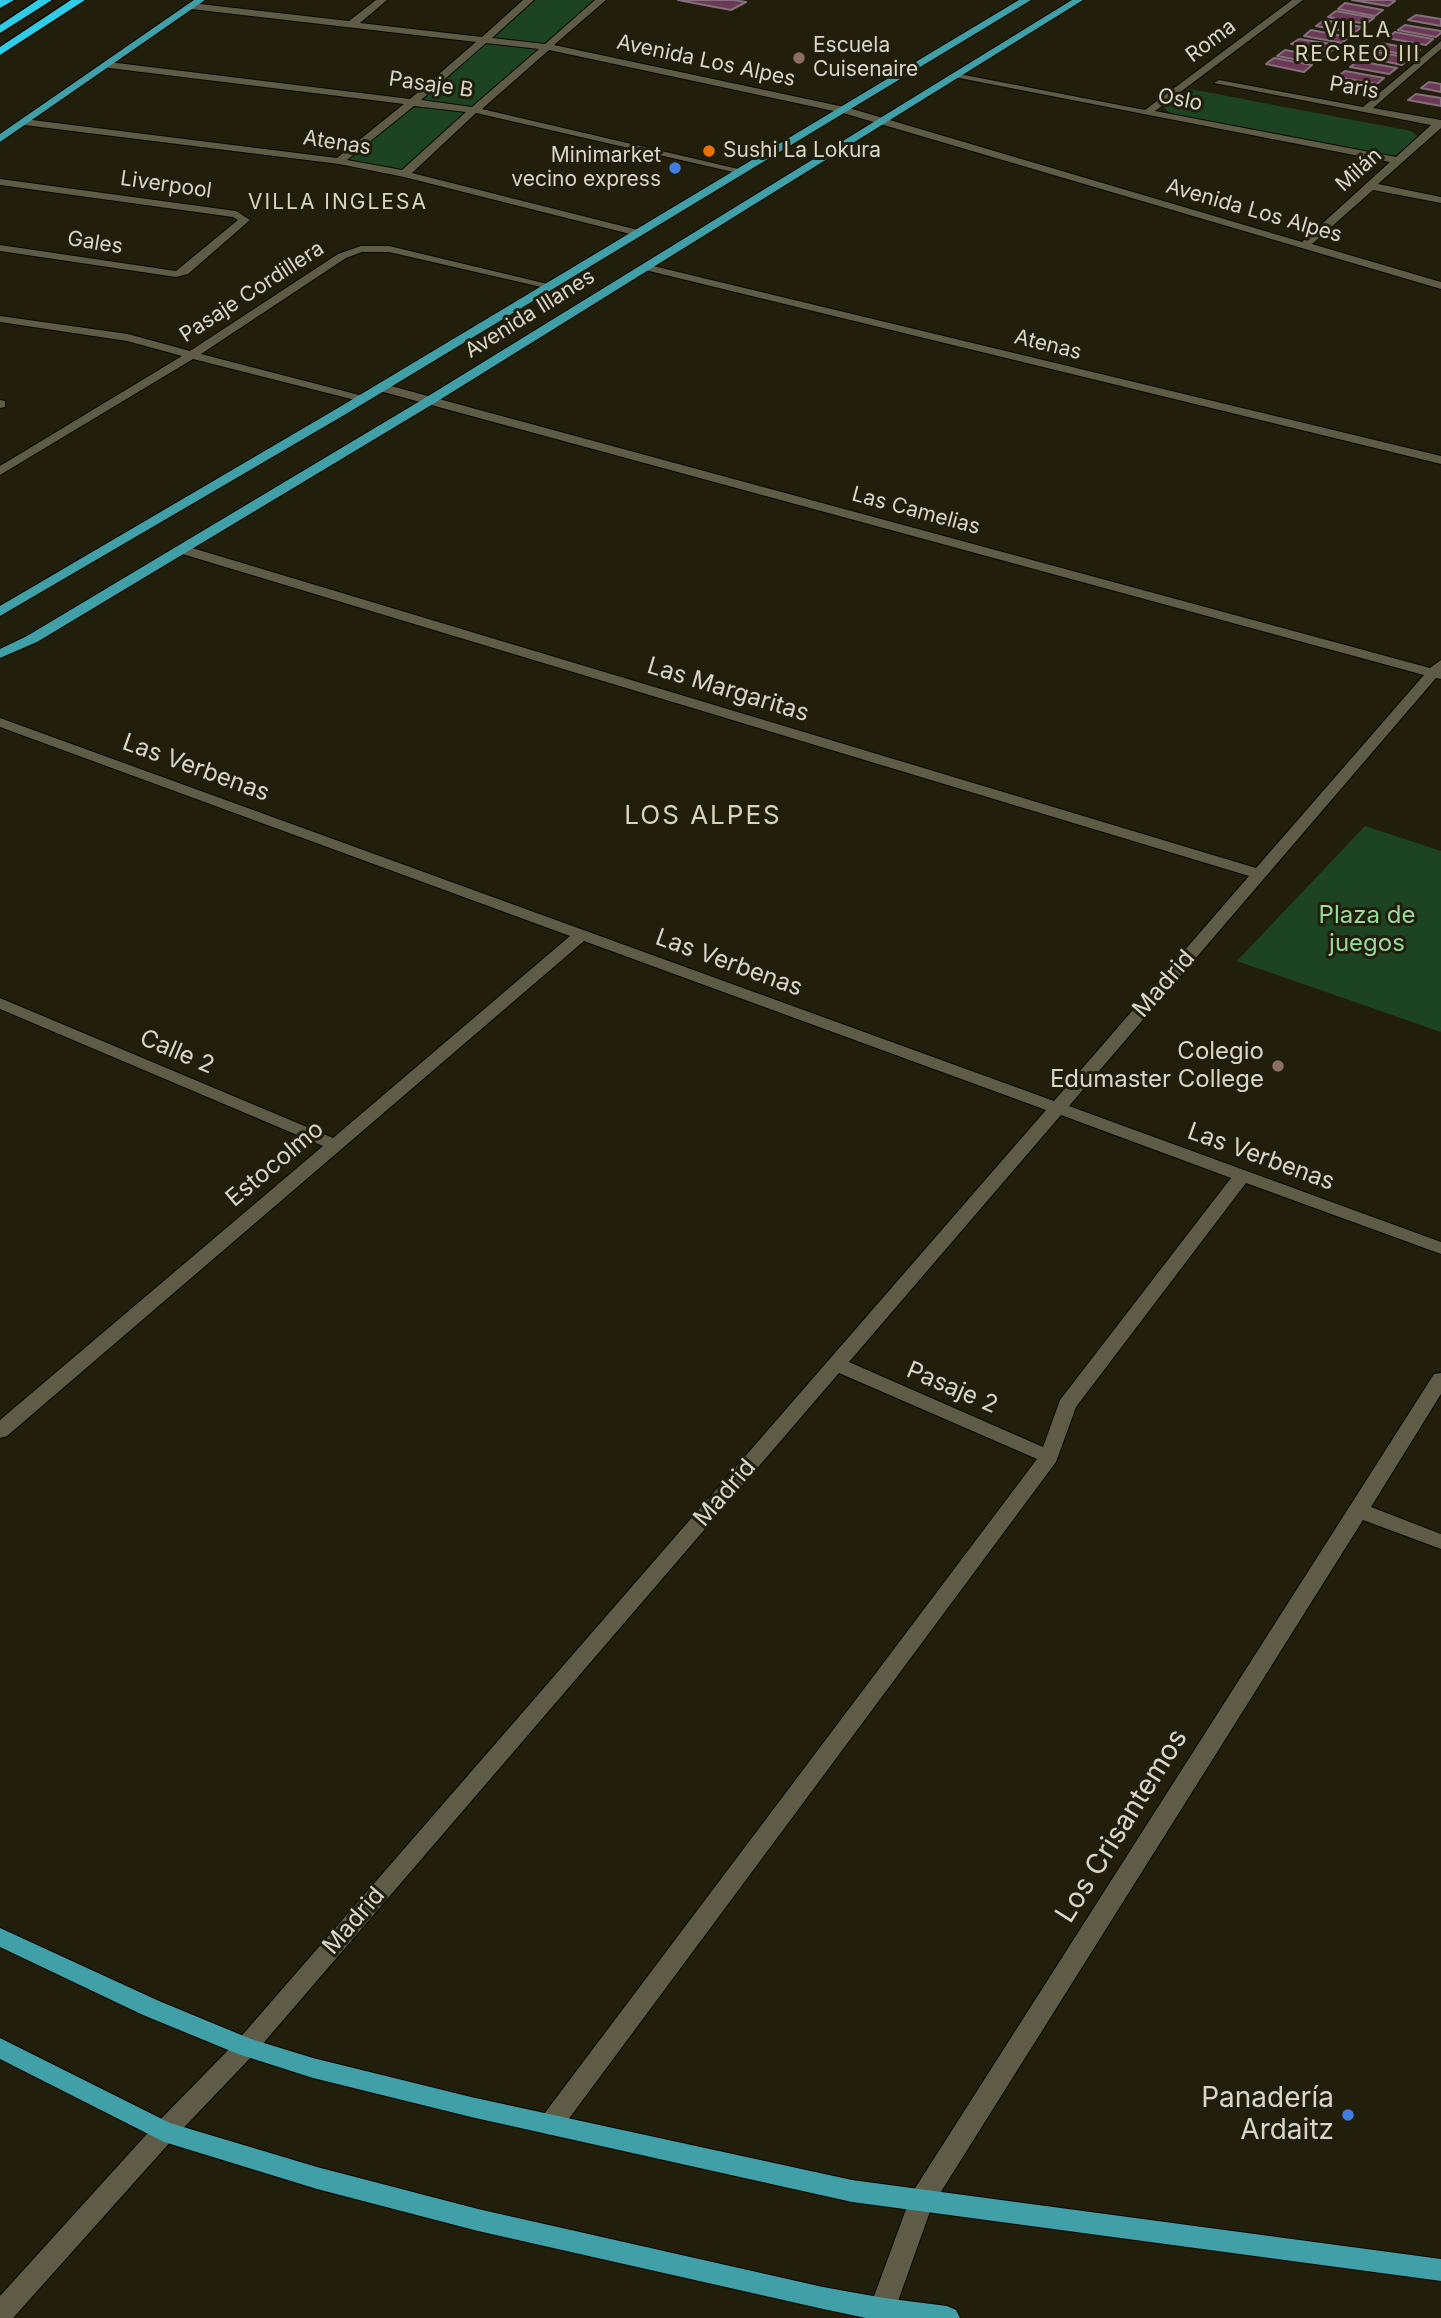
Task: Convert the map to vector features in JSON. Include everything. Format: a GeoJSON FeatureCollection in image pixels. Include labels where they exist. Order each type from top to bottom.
{"type":"FeatureCollection","features":[{"type":"Feature","properties":{"kind":"highway"},"geometry":{"type":"LineString","coordinates":[[0,5],[8,0]]}},
{"type":"Feature","properties":{"kind":"highway"},"geometry":{"type":"LineString","coordinates":[[0,30],[46,0]]}},
{"type":"Feature","properties":{"kind":"highway"},"geometry":{"type":"LineString","coordinates":[[0,52],[79,0]]}},
{"type":"Feature","properties":{"kind":"main road","name":"Avenida Illanes"},"geometry":{"type":"LineString","coordinates":[[0,612],[1026,0]]}},
{"type":"Feature","properties":{"kind":"main road","name":"Avenida Illanes"},"geometry":{"type":"LineString","coordinates":[[0,654],[32,639],[184,550],[1078,0]]}},
{"type":"Feature","properties":{"kind":"main road"},"geometry":{"type":"LineString","coordinates":[[0,139],[196,3]]}},
{"type":"Feature","properties":{"kind":"main road"},"geometry":{"type":"LineString","coordinates":[[0,1937],[151,2008],[246,2047],[385,2087],[852,2190],[1441,2270]]}},
{"type":"Feature","properties":{"kind":"main road"},"geometry":{"type":"LineString","coordinates":[[0,2048],[164,2132],[317,2178],[478,2220],[881,2314],[947,2318]]}},
{"type":"Feature","properties":{"kind":"street"},"geometry":{"type":"LineString","coordinates":[[352,24],[382,0]]}},
{"type":"Feature","properties":{"kind":"street"},"geometry":{"type":"LineString","coordinates":[[339,161],[414,101],[529,0]]}},
{"type":"Feature","properties":{"kind":"street"},"geometry":{"type":"LineString","coordinates":[[404,174],[601,0]]}},
{"type":"Feature","properties":{"kind":"street","name":"Roma"},"geometry":{"type":"LineString","coordinates":[[1147,113],[1298,0]]}},
{"type":"Feature","properties":{"kind":"street","name":"Avenida Los Alpes"},"geometry":{"type":"LineString","coordinates":[[196,3],[548,47],[845,110],[1441,286]]}},
{"type":"Feature","properties":{"kind":"street"},"geometry":{"type":"LineString","coordinates":[[1366,109],[1441,44]]}},
{"type":"Feature","properties":{"kind":"street","name":"Pasaje B"},"geometry":{"type":"LineString","coordinates":[[109,65],[474,110],[742,171]]}},
{"type":"Feature","properties":{"kind":"street","name":"Oslo"},"geometry":{"type":"LineString","coordinates":[[954,76],[1399,161]]}},
{"type":"Feature","properties":{"kind":"street","name":"Paris"},"geometry":{"type":"LineString","coordinates":[[1219,83],[1441,123]]}},
{"type":"Feature","properties":{"kind":"street","name":"Atenas"},"geometry":{"type":"LineString","coordinates":[[24,122],[339,161],[404,174],[638,233]]}},
{"type":"Feature","properties":{"kind":"street","name":"Milán"},"geometry":{"type":"LineString","coordinates":[[1304,246],[1441,123]]}},
{"type":"Feature","properties":{"kind":"street","name":"Liverpool"},"geometry":{"type":"LineString","coordinates":[[0,182],[243,216],[245,219],[184,272]]}},
{"type":"Feature","properties":{"kind":"street"},"geometry":{"type":"LineString","coordinates":[[1371,186],[1441,200]]}},
{"type":"Feature","properties":{"kind":"street","name":"Gales"},"geometry":{"type":"LineString","coordinates":[[0,248],[167,274],[184,272]]}},
{"type":"Feature","properties":{"kind":"street","name":"Pasaje Cordillera"},"geometry":{"type":"LineString","coordinates":[[0,471],[193,354],[342,256],[361,249],[388,249],[550,286]]}},
{"type":"Feature","properties":{"kind":"street","name":"Atenas"},"geometry":{"type":"LineString","coordinates":[[645,267],[1441,460]]}},
{"type":"Feature","properties":{"kind":"street"},"geometry":{"type":"LineString","coordinates":[[0,319],[128,338],[359,399]]}},
{"type":"Feature","properties":{"kind":"street","name":"Las Camelias"},"geometry":{"type":"LineString","coordinates":[[380,387],[1438,670]]}},
{"type":"Feature","properties":{"kind":"street","name":"Las Margaritas"},"geometry":{"type":"LineString","coordinates":[[184,550],[1259,874]]}},
{"type":"Feature","properties":{"kind":"street","name":"Madrid"},"geometry":{"type":"LineString","coordinates":[[0,2314],[164,2132],[246,2047],[1056,1108],[1438,670]]}},
{"type":"Feature","properties":{"kind":"street","name":"Las Verbenas"},"geometry":{"type":"LineString","coordinates":[[0,722],[1441,1248]]}},
{"type":"Feature","properties":{"kind":"street","name":"Estocolmo"},"geometry":{"type":"LineString","coordinates":[[1,1428],[581,934]]}},
{"type":"Feature","properties":{"kind":"street","name":"Calle 2"},"geometry":{"type":"LineString","coordinates":[[0,1003],[335,1145]]}},
{"type":"Feature","properties":{"kind":"street"},"geometry":{"type":"LineString","coordinates":[[550,2125],[1049,1457],[1068,1405],[1242,1176]]}},
{"type":"Feature","properties":{"kind":"street","name":"Pasaje 2"},"geometry":{"type":"LineString","coordinates":[[836,1364],[1049,1457]]}},
{"type":"Feature","properties":{"kind":"street","name":"Los Crisantemos"},"geometry":{"type":"LineString","coordinates":[[881,2314],[921,2201],[1441,1379]]}},
{"type":"Feature","properties":{"kind":"street"},"geometry":{"type":"LineString","coordinates":[[1358,1510],[1441,1542]]}},
{"type":"Feature","properties":{"kind":"green space"},"geometry":{"type":"Polygon","coordinates":[[[534,0],[596,0],[402,171],[346,160],[534,0]]]}},
{"type":"Feature","properties":{"kind":"green space"},"geometry":{"type":"Polygon","coordinates":[[[1190,89],[1411,131],[1418,136],[1398,155],[1386,156],[1170,113],[1164,108],[1190,89]]]}},
{"type":"Feature","properties":{"kind":"green space","name":"Plaza de juegos"},"geometry":{"type":"Polygon","coordinates":[[[1365,826],[1441,851],[1441,1032],[1237,961],[1365,826]]]}},
{"type":"Feature","properties":{"kind":"building"},"geometry":{"type":"Polygon","coordinates":[[[678,0],[734,0],[746,2],[731,10],[678,0]]]}},
{"type":"Feature","properties":{"kind":"building"},"geometry":{"type":"Polygon","coordinates":[[[1352,0],[1391,0],[1395,1],[1388,6],[1352,0]]]}},
{"type":"Feature","properties":{"kind":"building"},"geometry":{"type":"Polygon","coordinates":[[[1345,3],[1383,10],[1375,16],[1338,9],[1345,3]]]}},
{"type":"Feature","properties":{"kind":"building"},"geometry":{"type":"Polygon","coordinates":[[[1336,11],[1374,18],[1366,24],[1328,17],[1336,11]]]}},
{"type":"Feature","properties":{"kind":"building"},"geometry":{"type":"Polygon","coordinates":[[[1416,15],[1441,19],[1441,26],[1408,20],[1416,15]]]}},
{"type":"Feature","properties":{"kind":"building"},"geometry":{"type":"Polygon","coordinates":[[[1324,20],[1362,27],[1354,33],[1316,26],[1324,20]]]}},
{"type":"Feature","properties":{"kind":"building"},"geometry":{"type":"Polygon","coordinates":[[[1405,25],[1441,33],[1436,37],[1398,30],[1405,25]]]}},
{"type":"Feature","properties":{"kind":"building"},"geometry":{"type":"Polygon","coordinates":[[[1311,30],[1349,37],[1342,43],[1304,36],[1311,30]]]}},
{"type":"Feature","properties":{"kind":"building"},"geometry":{"type":"Polygon","coordinates":[[[1395,32],[1433,39],[1426,45],[1387,38],[1395,32]]]}},
{"type":"Feature","properties":{"kind":"building"},"geometry":{"type":"Polygon","coordinates":[[[1299,39],[1338,45],[1330,52],[1291,44],[1299,39]]]}},
{"type":"Feature","properties":{"kind":"building"},"geometry":{"type":"Polygon","coordinates":[[[1381,43],[1420,50],[1412,56],[1374,49],[1381,43]]]}},
{"type":"Feature","properties":{"kind":"building"},"geometry":{"type":"Polygon","coordinates":[[[1285,50],[1323,57],[1315,63],[1277,56],[1285,50]]]}},
{"type":"Feature","properties":{"kind":"building"},"geometry":{"type":"Polygon","coordinates":[[[1371,51],[1410,58],[1402,65],[1363,57],[1371,51]]]}},
{"type":"Feature","properties":{"kind":"building"},"geometry":{"type":"Polygon","coordinates":[[[1274,58],[1312,65],[1304,72],[1266,64],[1274,58]]]}},
{"type":"Feature","properties":{"kind":"building"},"geometry":{"type":"Polygon","coordinates":[[[1358,61],[1397,68],[1389,74],[1350,67],[1358,61]]]}},
{"type":"Feature","properties":{"kind":"building"},"geometry":{"type":"Polygon","coordinates":[[[1345,71],[1384,78],[1377,84],[1337,77],[1345,71]]]}},
{"type":"Feature","properties":{"kind":"building"},"geometry":{"type":"Polygon","coordinates":[[[1429,82],[1441,84],[1441,92],[1421,88],[1429,82]]]}},
{"type":"Feature","properties":{"kind":"building"},"geometry":{"type":"Polygon","coordinates":[[[1416,94],[1441,98],[1441,106],[1408,100],[1416,94]]]}},
{"type":"Feature","properties":{"kind":"place","name":"Escuela Cuisenaire"},"geometry":{"type":"Point","coordinates":[799,58]}},
{"type":"Feature","properties":{"kind":"place","name":"Sushi La Lokura"},"geometry":{"type":"Point","coordinates":[709,151]}},
{"type":"Feature","properties":{"kind":"place","name":"Minimarket vecino express"},"geometry":{"type":"Point","coordinates":[675,168]}},
{"type":"Feature","properties":{"kind":"place","name":"Colegio Edumaster College"},"geometry":{"type":"Point","coordinates":[1278,1066]}},
{"type":"Feature","properties":{"kind":"place","name":"Panadería Ardaitz"},"geometry":{"type":"Point","coordinates":[1348,2115]}},
{"type":"Feature","properties":{"kind":"district","name":"VILLA RECREO III"},"geometry":{"type":"Point","coordinates":[1358,43]}},
{"type":"Feature","properties":{"kind":"district","name":"VILLA INGLESA"},"geometry":{"type":"Point","coordinates":[338,203]}},
{"type":"Feature","properties":{"kind":"district","name":"LOS ALPES"},"geometry":{"type":"Point","coordinates":[703,816]}}]}
